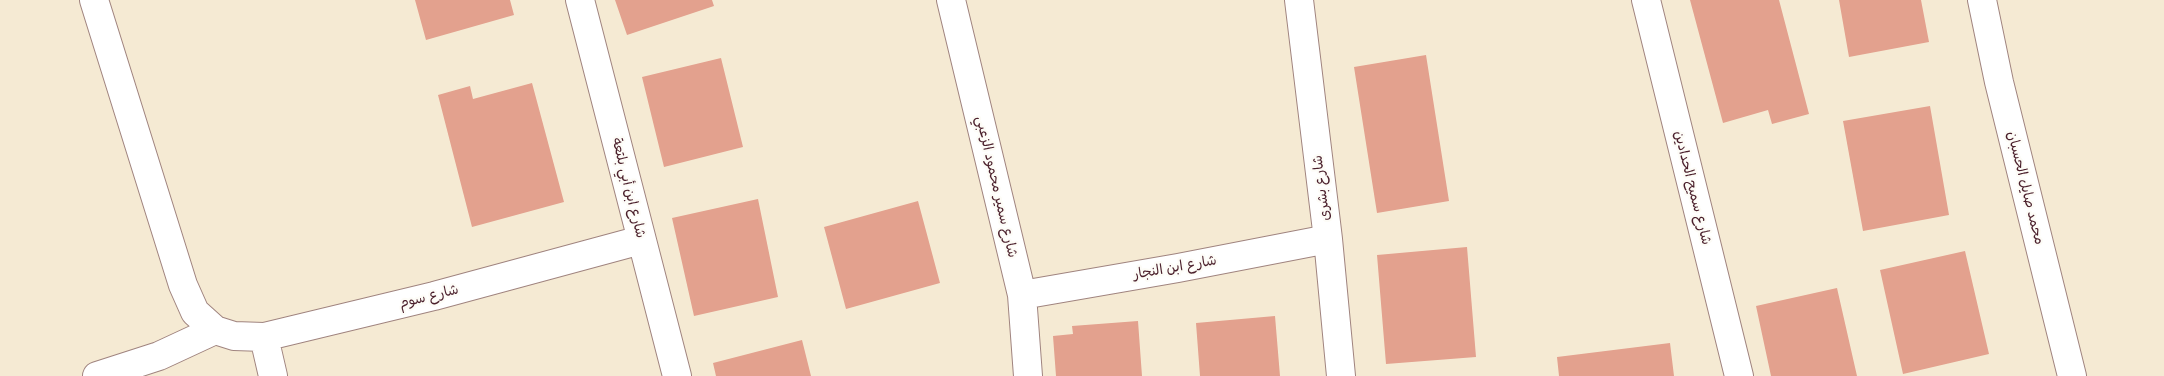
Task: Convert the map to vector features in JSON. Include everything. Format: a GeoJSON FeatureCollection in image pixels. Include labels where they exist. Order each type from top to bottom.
{"type":"FeatureCollection","features":[{"type":"Feature","properties":{"kind":"street","name":"شارع سوم"},"geometry":{"type":"LineString","coordinates":[[96,0],[183,286],[195,312],[216,330],[234,336],[264,337],[434,296],[641,240]]}},
{"type":"Feature","properties":{"kind":"street","name":"شارع ابن أبي بلتعة"},"geometry":{"type":"LineString","coordinates":[[580,0],[677,376]]}},
{"type":"Feature","properties":{"kind":"street","name":"شارع سمير محمود الزعبي"},"geometry":{"type":"LineString","coordinates":[[951,0],[1022,295],[1028,376]]}},
{"type":"Feature","properties":{"kind":"street","name":"شارع بشرى"},"geometry":{"type":"LineString","coordinates":[[1299,0],[1328,239],[1341,376]]}},
{"type":"Feature","properties":{"kind":"street","name":"شارع سميح الحدادين"},"geometry":{"type":"LineString","coordinates":[[1646,0],[1739,376]]}},
{"type":"Feature","properties":{"kind":"street","name":"محمد صايل الحسبان"},"geometry":{"type":"LineString","coordinates":[[1982,0],[1999,82],[2072,376]]}},
{"type":"Feature","properties":{"kind":"street","name":"شارع ابن النجار"},"geometry":{"type":"LineString","coordinates":[[1022,295],[1178,268],[1328,239]]}},
{"type":"Feature","properties":{"kind":"street"},"geometry":{"type":"LineString","coordinates":[[97,376],[159,356],[216,330]]}},
{"type":"Feature","properties":{"kind":"street"},"geometry":{"type":"LineString","coordinates":[[264,337],[274,376]]}},
{"type":"Feature","properties":{"kind":"building"},"geometry":{"type":"Polygon","coordinates":[[[415,0],[510,0],[514,15],[426,40],[415,0]]]}},
{"type":"Feature","properties":{"kind":"building"},"geometry":{"type":"Polygon","coordinates":[[[615,0],[712,0],[714,6],[627,35],[615,0]]]}},
{"type":"Feature","properties":{"kind":"building"},"geometry":{"type":"Polygon","coordinates":[[[1690,0],[1779,0],[1809,114],[1772,124],[1768,110],[1723,123],[1690,0]]]}},
{"type":"Feature","properties":{"kind":"building"},"geometry":{"type":"Polygon","coordinates":[[[1839,0],[1921,0],[1929,42],[1849,57],[1839,0]]]}},
{"type":"Feature","properties":{"kind":"building"},"geometry":{"type":"Polygon","coordinates":[[[1426,55],[1449,201],[1377,213],[1354,67],[1426,55]]]}},
{"type":"Feature","properties":{"kind":"building"},"geometry":{"type":"Polygon","coordinates":[[[721,58],[743,147],[664,167],[642,77],[721,58]]]}},
{"type":"Feature","properties":{"kind":"building"},"geometry":{"type":"Polygon","coordinates":[[[532,83],[564,202],[472,227],[438,95],[470,86],[473,99],[532,83]]]}},
{"type":"Feature","properties":{"kind":"building"},"geometry":{"type":"Polygon","coordinates":[[[1930,106],[1949,215],[1863,231],[1843,121],[1930,106]]]}},
{"type":"Feature","properties":{"kind":"building"},"geometry":{"type":"Polygon","coordinates":[[[758,199],[778,297],[694,316],[672,218],[758,199]]]}},
{"type":"Feature","properties":{"kind":"building"},"geometry":{"type":"Polygon","coordinates":[[[918,201],[940,283],[846,309],[824,227],[918,201]]]}},
{"type":"Feature","properties":{"kind":"building"},"geometry":{"type":"Polygon","coordinates":[[[1467,247],[1476,357],[1386,364],[1377,255],[1467,247]]]}},
{"type":"Feature","properties":{"kind":"building"},"geometry":{"type":"Polygon","coordinates":[[[1965,251],[1989,354],[1903,374],[1880,270],[1965,251]]]}},
{"type":"Feature","properties":{"kind":"building"},"geometry":{"type":"Polygon","coordinates":[[[1837,288],[1857,376],[1771,376],[1756,306],[1837,288]]]}},
{"type":"Feature","properties":{"kind":"building"},"geometry":{"type":"Polygon","coordinates":[[[1275,316],[1280,376],[1200,376],[1196,323],[1275,316]]]}},
{"type":"Feature","properties":{"kind":"building"},"geometry":{"type":"Polygon","coordinates":[[[1138,321],[1142,376],[1056,376],[1053,336],[1073,334],[1072,326],[1138,321]]]}},
{"type":"Feature","properties":{"kind":"building"},"geometry":{"type":"Polygon","coordinates":[[[802,340],[811,376],[716,376],[713,363],[802,340]]]}},
{"type":"Feature","properties":{"kind":"building"},"geometry":{"type":"Polygon","coordinates":[[[1670,343],[1674,376],[1559,376],[1557,357],[1670,343]]]}}]}
